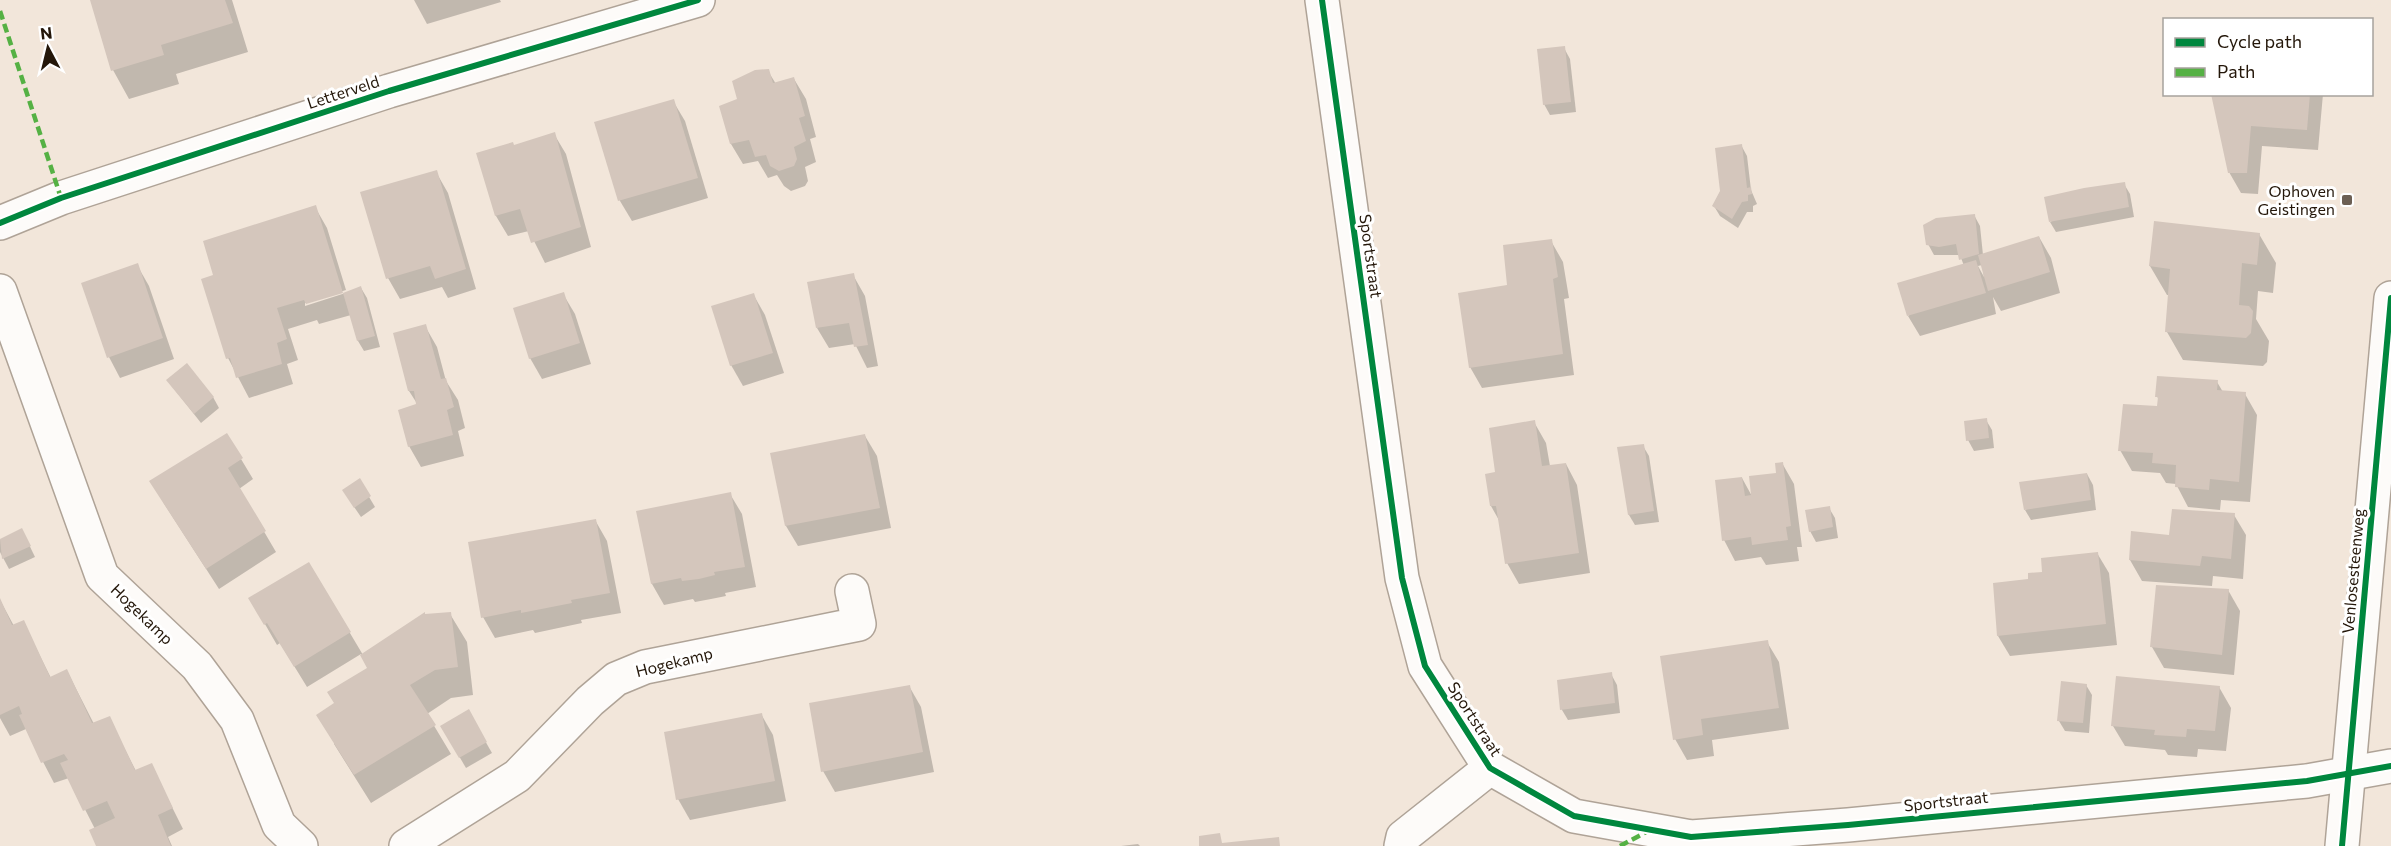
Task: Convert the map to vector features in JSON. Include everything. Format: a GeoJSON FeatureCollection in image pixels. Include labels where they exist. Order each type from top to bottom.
{"type":"FeatureCollection","features":[{"type":"Feature","properties":{"kind":"street","name":"Letterveld"},"geometry":{"type":"LineString","coordinates":[[0,223],[61,198],[389,91],[699,0]]}},
{"type":"Feature","properties":{"kind":"street","name":"Sportstraat"},"geometry":{"type":"LineString","coordinates":[[1322,0],[1402,578],[1425,666],[1490,768],[1574,816],[1691,837],[1848,825],[2307,781],[2391,766]]}},
{"type":"Feature","properties":{"kind":"street","name":"Hogekamp"},"geometry":{"type":"LineString","coordinates":[[0,291],[102,576],[197,666],[237,720],[279,825],[301,846]]}},
{"type":"Feature","properties":{"kind":"street","name":"Venlosesteenweg"},"geometry":{"type":"LineString","coordinates":[[2342,846],[2391,298]]}},
{"type":"Feature","properties":{"kind":"street","name":"Hogekamp"},"geometry":{"type":"LineString","coordinates":[[406,846],[517,776],[590,701],[616,679],[654,665],[859,624],[852,591]]}},
{"type":"Feature","properties":{"kind":"street"},"geometry":{"type":"LineString","coordinates":[[1401,846],[1403,837],[1490,768]]}},
{"type":"Feature","properties":{"kind":"building"},"geometry":{"type":"Polygon","coordinates":[[[90,0],[225,0],[233,23],[161,45],[164,55],[111,71],[90,0]]]}},
{"type":"Feature","properties":{"kind":"building"},"geometry":{"type":"Polygon","coordinates":[[[1565,46],[1571,102],[1543,105],[1537,49],[1565,46]]]}},
{"type":"Feature","properties":{"kind":"building"},"geometry":{"type":"Polygon","coordinates":[[[769,69],[773,83],[794,77],[805,116],[799,118],[806,141],[794,147],[797,159],[794,166],[779,171],[770,166],[766,155],[755,157],[749,140],[730,144],[719,106],[737,99],[732,81],[755,70],[769,69]]]}},
{"type":"Feature","properties":{"kind":"building"},"geometry":{"type":"Polygon","coordinates":[[[2211,96],[2310,96],[2307,130],[2251,126],[2247,173],[2228,173],[2211,96]]]}},
{"type":"Feature","properties":{"kind":"building"},"geometry":{"type":"Polygon","coordinates":[[[674,99],[698,178],[618,201],[594,122],[674,99]]]}},
{"type":"Feature","properties":{"kind":"building"},"geometry":{"type":"Polygon","coordinates":[[[555,132],[581,227],[531,243],[520,209],[495,216],[476,153],[513,142],[514,145],[555,132]]]}},
{"type":"Feature","properties":{"kind":"building"},"geometry":{"type":"Polygon","coordinates":[[[1742,144],[1747,188],[1751,187],[1752,194],[1748,195],[1748,201],[1742,202],[1732,219],[1712,206],[1720,191],[1715,148],[1742,144]]]}},
{"type":"Feature","properties":{"kind":"building"},"geometry":{"type":"Polygon","coordinates":[[[437,170],[466,269],[435,279],[430,266],[386,279],[360,192],[437,170]]]}},
{"type":"Feature","properties":{"kind":"building"},"geometry":{"type":"Polygon","coordinates":[[[2125,182],[2129,207],[2049,222],[2044,197],[2125,182]]]}},
{"type":"Feature","properties":{"kind":"building"},"geometry":{"type":"Polygon","coordinates":[[[316,205],[343,293],[306,304],[304,300],[277,308],[287,339],[277,343],[282,364],[236,378],[230,358],[226,359],[201,279],[213,275],[203,241],[316,205]]]}},
{"type":"Feature","properties":{"kind":"building"},"geometry":{"type":"Polygon","coordinates":[[[1975,214],[1979,254],[1959,260],[1956,244],[1939,247],[1926,245],[1923,225],[1936,218],[1975,214]]]}},
{"type":"Feature","properties":{"kind":"building"},"geometry":{"type":"Polygon","coordinates":[[[2154,221],[2260,233],[2257,265],[2242,263],[2239,305],[2249,306],[2253,311],[2251,333],[2246,338],[2165,332],[2170,269],[2149,266],[2154,221]]]}},
{"type":"Feature","properties":{"kind":"building"},"geometry":{"type":"Polygon","coordinates":[[[2039,236],[2050,272],[1988,291],[1978,255],[2039,236]]]}},
{"type":"Feature","properties":{"kind":"building"},"geometry":{"type":"Polygon","coordinates":[[[1552,239],[1558,277],[1553,279],[1563,354],[1469,368],[1458,293],[1507,285],[1503,245],[1552,239]]]}},
{"type":"Feature","properties":{"kind":"building"},"geometry":{"type":"Polygon","coordinates":[[[1976,260],[1986,293],[1907,316],[1897,283],[1976,260]]]}},
{"type":"Feature","properties":{"kind":"building"},"geometry":{"type":"Polygon","coordinates":[[[138,263],[163,338],[107,358],[81,283],[138,263]]]}},
{"type":"Feature","properties":{"kind":"building"},"geometry":{"type":"Polygon","coordinates":[[[854,273],[868,345],[854,347],[849,323],[816,328],[807,282],[854,273]]]}},
{"type":"Feature","properties":{"kind":"building"},"geometry":{"type":"Polygon","coordinates":[[[361,286],[375,336],[357,341],[343,293],[361,286]]]}},
{"type":"Feature","properties":{"kind":"building"},"geometry":{"type":"Polygon","coordinates":[[[564,292],[580,343],[529,359],[513,308],[564,292]]]}},
{"type":"Feature","properties":{"kind":"building"},"geometry":{"type":"Polygon","coordinates":[[[754,293],[773,353],[730,366],[711,306],[754,293]]]}},
{"type":"Feature","properties":{"kind":"building"},"geometry":{"type":"Polygon","coordinates":[[[426,324],[441,379],[446,378],[454,407],[447,410],[453,435],[408,447],[398,410],[416,404],[414,391],[408,391],[393,333],[426,324]]]}},
{"type":"Feature","properties":{"kind":"building"},"geometry":{"type":"Polygon","coordinates":[[[187,363],[214,397],[194,414],[166,380],[187,363]]]}},
{"type":"Feature","properties":{"kind":"building"},"geometry":{"type":"Polygon","coordinates":[[[2157,376],[2218,380],[2217,390],[2246,392],[2239,482],[2210,479],[2209,490],[2175,487],[2176,465],[2152,463],[2153,453],[2118,451],[2123,404],[2157,406],[2158,397],[2155,397],[2157,376]]]}},
{"type":"Feature","properties":{"kind":"building"},"geometry":{"type":"Polygon","coordinates":[[[1987,418],[1989,438],[1966,441],[1964,421],[1987,418]]]}},
{"type":"Feature","properties":{"kind":"building"},"geometry":{"type":"Polygon","coordinates":[[[1535,420],[1542,466],[1566,463],[1579,553],[1505,564],[1496,506],[1490,506],[1485,474],[1495,472],[1489,428],[1535,420]]]}},
{"type":"Feature","properties":{"kind":"building"},"geometry":{"type":"Polygon","coordinates":[[[227,433],[243,458],[228,468],[266,531],[206,569],[149,481],[227,433]]]}},
{"type":"Feature","properties":{"kind":"building"},"geometry":{"type":"Polygon","coordinates":[[[865,434],[880,508],[785,526],[770,453],[865,434]]]}},
{"type":"Feature","properties":{"kind":"building"},"geometry":{"type":"Polygon","coordinates":[[[1644,444],[1654,511],[1628,515],[1617,447],[1644,444]]]}},
{"type":"Feature","properties":{"kind":"building"},"geometry":{"type":"Polygon","coordinates":[[[1783,462],[1791,526],[1786,527],[1788,540],[1752,545],[1751,537],[1722,541],[1715,480],[1742,477],[1745,496],[1751,495],[1749,476],[1776,473],[1775,463],[1783,462]]]}},
{"type":"Feature","properties":{"kind":"building"},"geometry":{"type":"Polygon","coordinates":[[[2087,473],[2091,500],[2024,510],[2019,482],[2087,473]]]}},
{"type":"Feature","properties":{"kind":"building"},"geometry":{"type":"Polygon","coordinates":[[[360,478],[371,496],[354,508],[342,490],[360,478]]]}},
{"type":"Feature","properties":{"kind":"building"},"geometry":{"type":"Polygon","coordinates":[[[731,492],[745,567],[714,572],[715,575],[699,579],[682,581],[681,578],[651,584],[636,511],[731,492]]]}},
{"type":"Feature","properties":{"kind":"building"},"geometry":{"type":"Polygon","coordinates":[[[1830,506],[1833,527],[1809,532],[1805,510],[1830,506]]]}},
{"type":"Feature","properties":{"kind":"building"},"geometry":{"type":"Polygon","coordinates":[[[2172,509],[2235,513],[2231,559],[2202,556],[2200,566],[2129,560],[2131,531],[2169,535],[2172,509]]]}},
{"type":"Feature","properties":{"kind":"building"},"geometry":{"type":"Polygon","coordinates":[[[596,519],[610,593],[521,613],[521,610],[481,618],[468,542],[596,519]]]}},
{"type":"Feature","properties":{"kind":"building"},"geometry":{"type":"Polygon","coordinates":[[[22,528],[31,546],[2,559],[0,539],[22,528]]]}},
{"type":"Feature","properties":{"kind":"building"},"geometry":{"type":"Polygon","coordinates":[[[2098,552],[2106,624],[1997,636],[1993,583],[2028,579],[2028,573],[2042,572],[2041,558],[2098,552]]]}},
{"type":"Feature","properties":{"kind":"building"},"geometry":{"type":"Polygon","coordinates":[[[309,562],[351,632],[294,667],[267,623],[264,625],[248,598],[309,562]]]}},
{"type":"Feature","properties":{"kind":"building"},"geometry":{"type":"Polygon","coordinates":[[[2156,585],[2229,589],[2222,655],[2150,647],[2156,585]]]}},
{"type":"Feature","properties":{"kind":"building"},"geometry":{"type":"Polygon","coordinates":[[[0,598],[12,625],[24,620],[50,677],[67,669],[92,723],[110,716],[135,770],[152,763],[173,808],[158,815],[171,846],[96,846],[89,830],[115,818],[107,801],[83,811],[60,763],[68,760],[64,754],[41,763],[19,715],[22,714],[19,706],[0,715],[0,598]]]}},
{"type":"Feature","properties":{"kind":"building"},"geometry":{"type":"Polygon","coordinates":[[[425,612],[425,614],[451,612],[458,667],[435,670],[410,685],[436,725],[354,775],[316,715],[334,703],[327,692],[367,668],[360,655],[425,612]]]}},
{"type":"Feature","properties":{"kind":"building"},"geometry":{"type":"Polygon","coordinates":[[[1768,640],[1779,708],[1701,719],[1703,735],[1673,740],[1660,656],[1768,640]]]}},
{"type":"Feature","properties":{"kind":"building"},"geometry":{"type":"Polygon","coordinates":[[[1612,672],[1615,703],[1560,710],[1557,680],[1612,672]]]}},
{"type":"Feature","properties":{"kind":"building"},"geometry":{"type":"Polygon","coordinates":[[[2116,676],[2220,686],[2215,731],[2187,729],[2186,737],[2154,735],[2155,730],[2111,726],[2116,676]]]}},
{"type":"Feature","properties":{"kind":"building"},"geometry":{"type":"Polygon","coordinates":[[[2061,681],[2087,684],[2083,723],[2057,721],[2061,681]]]}},
{"type":"Feature","properties":{"kind":"building"},"geometry":{"type":"Polygon","coordinates":[[[910,685],[923,752],[821,772],[809,703],[910,685]]]}},
{"type":"Feature","properties":{"kind":"building"},"geometry":{"type":"Polygon","coordinates":[[[469,709],[487,742],[459,758],[440,726],[469,709]]]}},
{"type":"Feature","properties":{"kind":"building"},"geometry":{"type":"Polygon","coordinates":[[[762,713],[775,781],[676,800],[664,732],[762,713]]]}},
{"type":"Feature","properties":{"kind":"building"},"geometry":{"type":"Polygon","coordinates":[[[1220,833],[1222,843],[1279,837],[1280,846],[1199,846],[1199,836],[1220,833]]]}},
{"type":"Feature","properties":{"kind":"marked path"},"geometry":{"type":"LineString","coordinates":[[0,11],[61,198]]}},
{"type":"Feature","properties":{"kind":"marked path"},"geometry":{"type":"LineString","coordinates":[[1620,846],[1650,830]]}},
{"type":"Feature","properties":{"kind":"cycle path"},"geometry":{"type":"LineString","coordinates":[[0,223],[61,198],[389,91],[698,0]]}},
{"type":"Feature","properties":{"kind":"cycle path"},"geometry":{"type":"LineString","coordinates":[[1322,0],[1402,578],[1425,666],[1490,768],[1574,816],[1691,837],[1848,825],[2307,781],[2391,766]]}},
{"type":"Feature","properties":{"kind":"cycle path"},"geometry":{"type":"LineString","coordinates":[[2342,846],[2391,298]]}},
{"type":"Feature","properties":{"kind":"place","name":"Ophoven Geistingen"},"geometry":{"type":"Point","coordinates":[2347,200]}}]}
